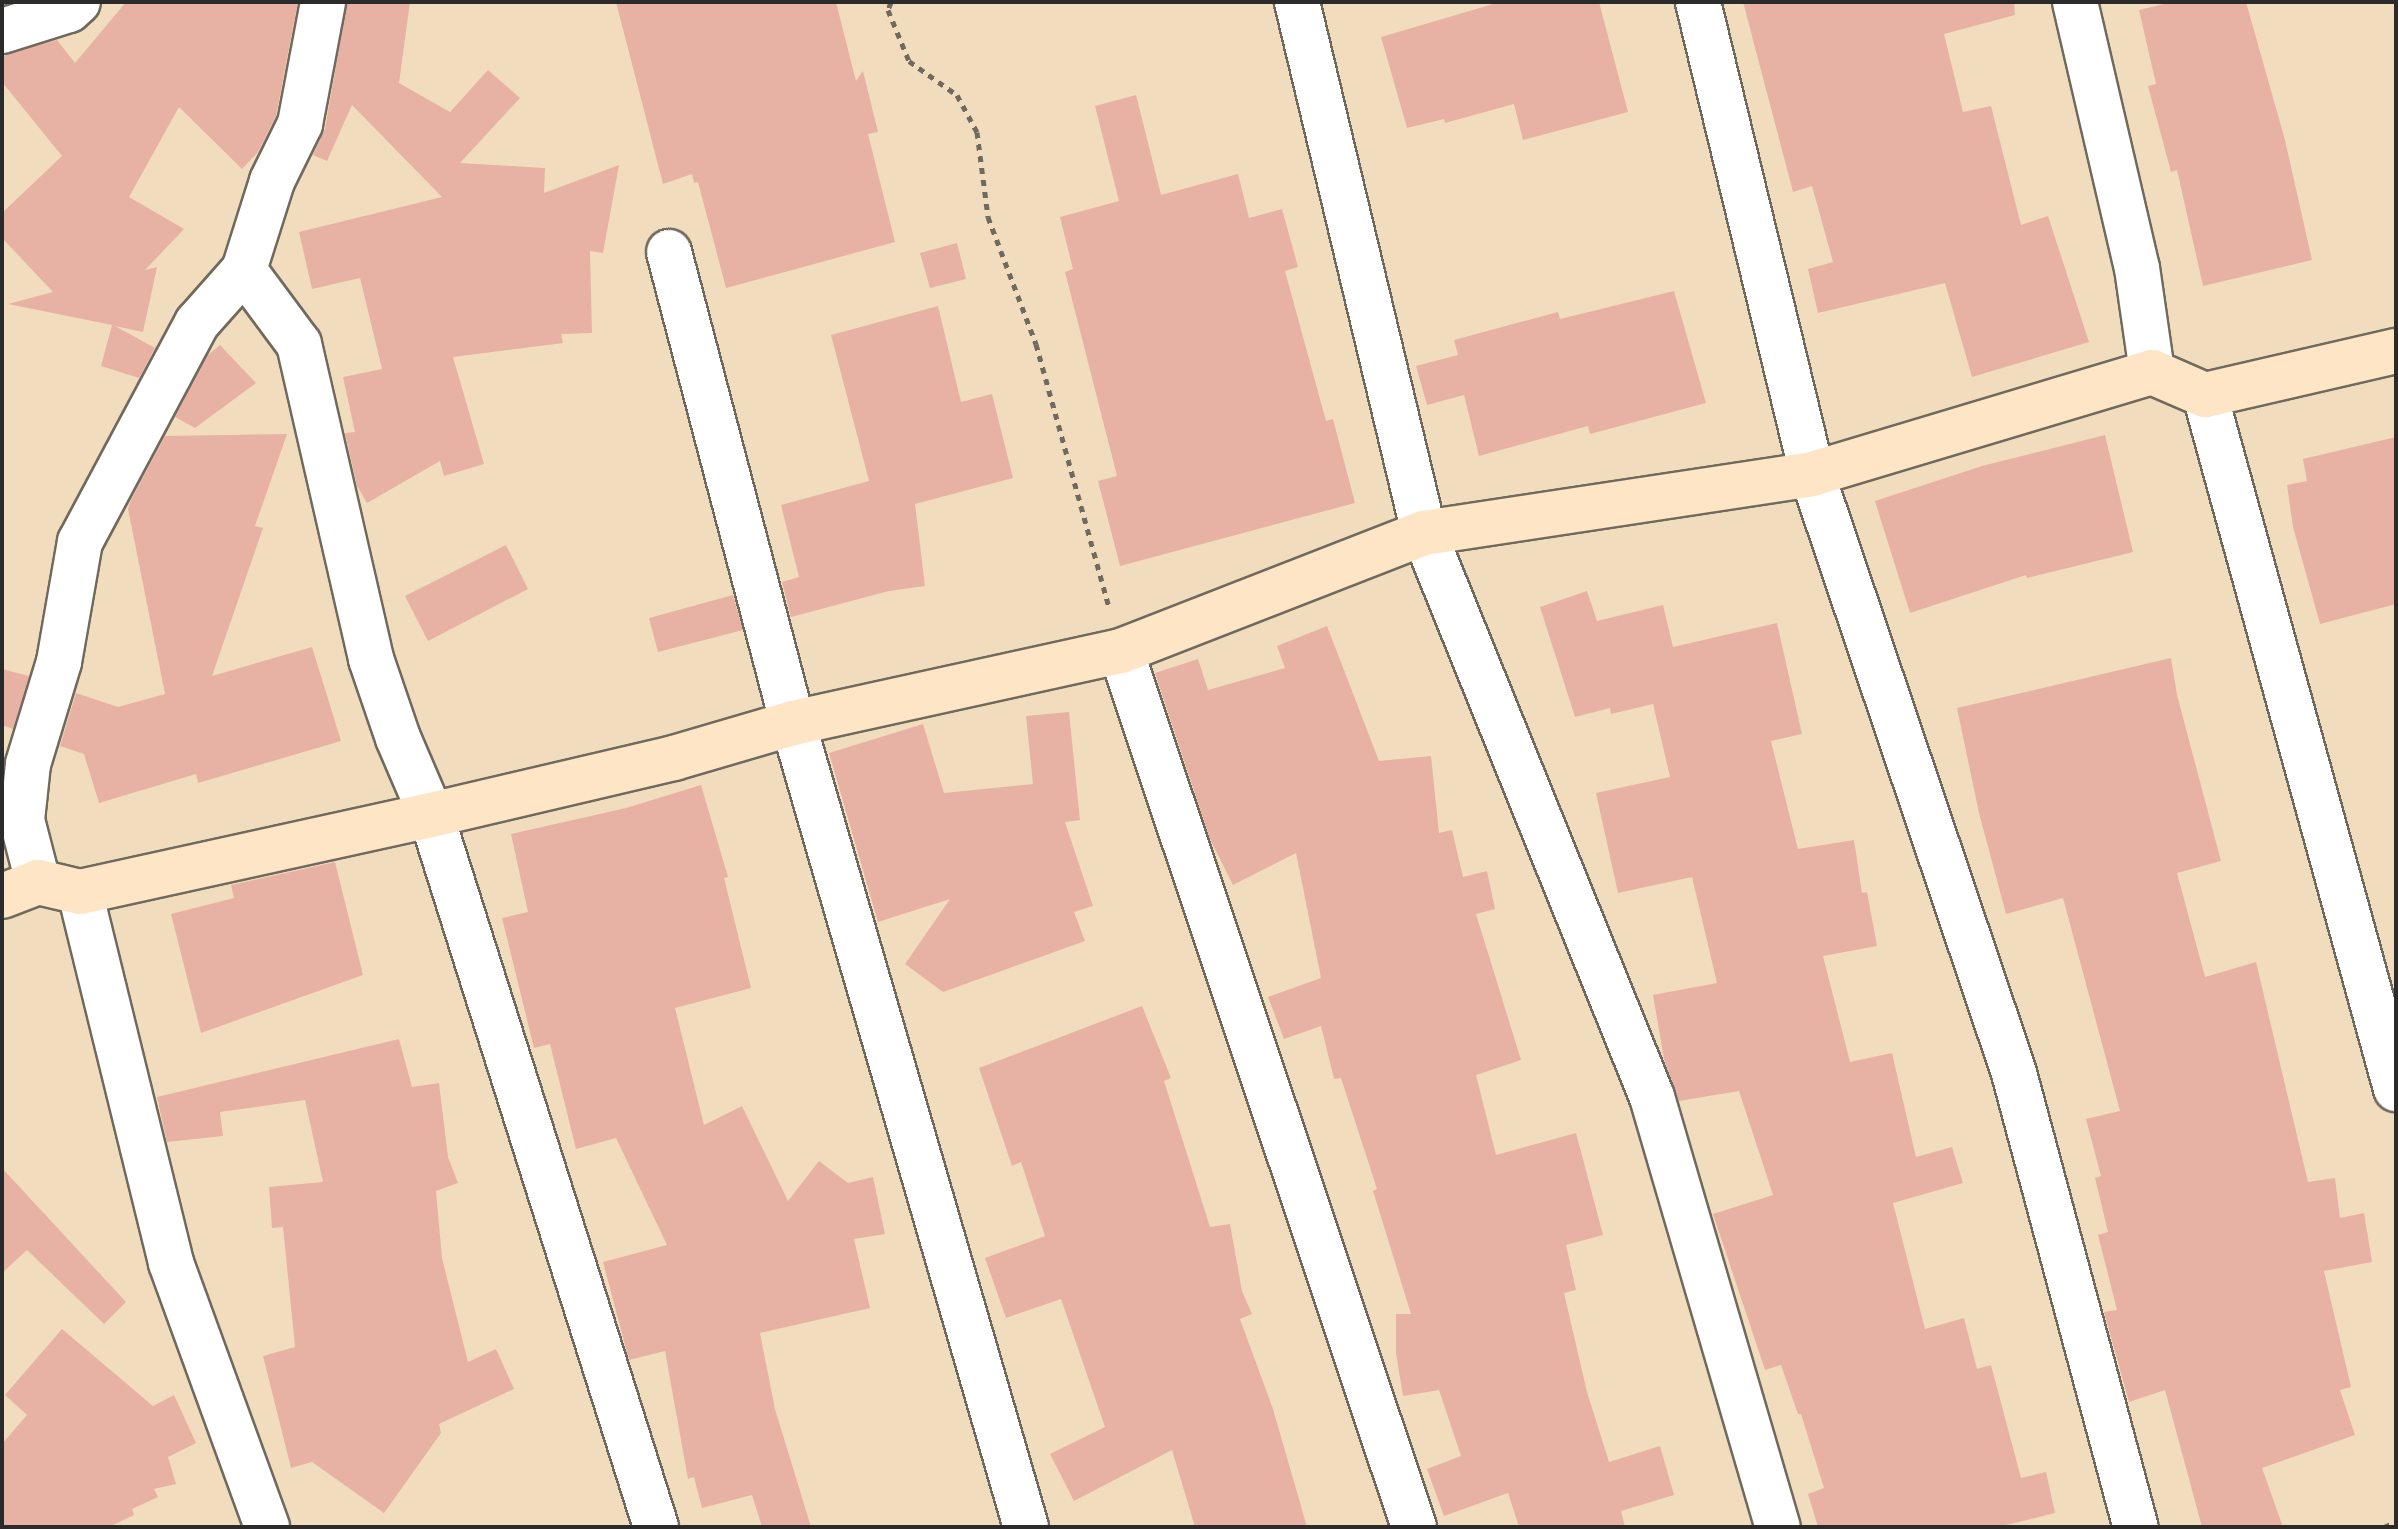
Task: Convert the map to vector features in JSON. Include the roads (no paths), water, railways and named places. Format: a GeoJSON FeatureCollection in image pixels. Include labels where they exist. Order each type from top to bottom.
{"type":"FeatureCollection","features":[{"type":"Feature","properties":{"kind":"street"},"geometry":{"type":"LineString","coordinates":[[2,31],[69,10],[78,2]]}},
{"type":"Feature","properties":{"kind":"street"},"geometry":{"type":"LineString","coordinates":[[323,2],[300,124],[272,181],[244,270],[197,323],[80,542],[59,662],[28,764],[22,820],[20,889],[80,892],[431,815],[674,758],[793,723],[1121,651],[1424,533],[1812,474],[2152,372],[2205,395],[2396,351]]}},
{"type":"Feature","properties":{"kind":"street"},"geometry":{"type":"LineString","coordinates":[[1297,2],[1424,533],[1652,1097],[1778,1527]]}},
{"type":"Feature","properties":{"kind":"street"},"geometry":{"type":"LineString","coordinates":[[1698,2],[1812,474],[2014,1073],[2136,1527]]}},
{"type":"Feature","properties":{"kind":"street"},"geometry":{"type":"LineString","coordinates":[[2075,2],[2137,268],[2152,372]]}},
{"type":"Feature","properties":{"kind":"street"},"geometry":{"type":"LineString","coordinates":[[669,252],[793,723],[1026,1527]]}},
{"type":"Feature","properties":{"kind":"street"},"geometry":{"type":"LineString","coordinates":[[244,270],[299,344],[371,659],[398,738],[431,815],[656,1527]]}},
{"type":"Feature","properties":{"kind":"street"},"geometry":{"type":"LineString","coordinates":[[2205,395],[2396,1089]]}},
{"type":"Feature","properties":{"kind":"street"},"geometry":{"type":"LineString","coordinates":[[1121,651],[1339,1294],[1414,1527]]}},
{"type":"Feature","properties":{"kind":"street"},"geometry":{"type":"LineString","coordinates":[[80,892],[171,1263],[267,1527]]}}]}
